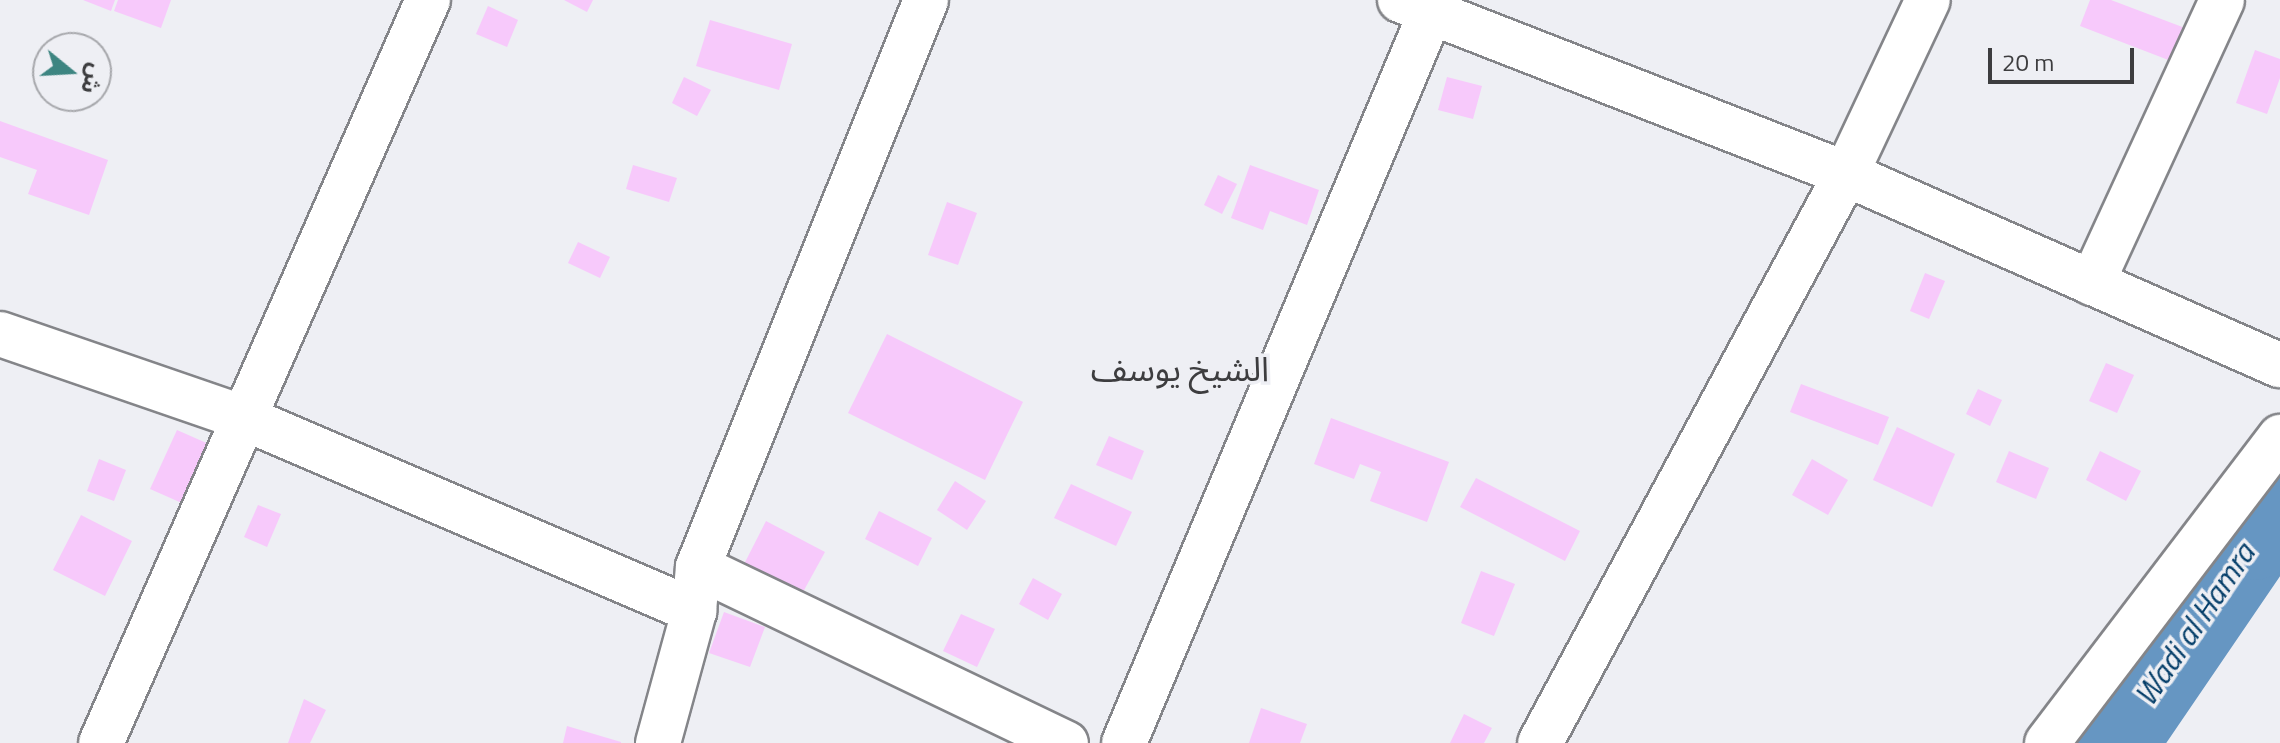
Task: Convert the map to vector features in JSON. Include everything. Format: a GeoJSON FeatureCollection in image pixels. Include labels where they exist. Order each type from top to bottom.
{"type":"FeatureCollection","features":[{"type":"Feature","properties":{"kind":"street"},"geometry":{"type":"LineString","coordinates":[[101,743],[428,0]]}},
{"type":"Feature","properties":{"kind":"street"},"geometry":{"type":"LineString","coordinates":[[658,743],[694,611],[698,567],[926,0]]}},
{"type":"Feature","properties":{"kind":"street"},"geometry":{"type":"LineString","coordinates":[[1540,743],[1846,174],[1928,0]]}},
{"type":"Feature","properties":{"kind":"street"},"geometry":{"type":"LineString","coordinates":[[2092,283],[2222,0]]}},
{"type":"Feature","properties":{"kind":"street"},"geometry":{"type":"LineString","coordinates":[[1124,743],[1422,5],[1846,174],[2280,365]]}},
{"type":"Feature","properties":{"kind":"street"},"geometry":{"type":"LineString","coordinates":[[0,334],[244,418],[694,611]]}},
{"type":"Feature","properties":{"kind":"street"},"geometry":{"type":"LineString","coordinates":[[2047,743],[2280,437]]}},
{"type":"Feature","properties":{"kind":"street"},"geometry":{"type":"LineString","coordinates":[[698,567],[1066,743]]}},
{"type":"Feature","properties":{"kind":"building"},"geometry":{"type":"Polygon","coordinates":[[[83,0],[115,0],[111,11],[83,0]]]}},
{"type":"Feature","properties":{"kind":"building"},"geometry":{"type":"Polygon","coordinates":[[[118,0],[171,0],[161,28],[114,11],[118,0]]]}},
{"type":"Feature","properties":{"kind":"building"},"geometry":{"type":"Polygon","coordinates":[[[564,0],[593,0],[587,12],[564,0]]]}},
{"type":"Feature","properties":{"kind":"building"},"geometry":{"type":"Polygon","coordinates":[[[2090,0],[2111,0],[2185,28],[2171,61],[2080,26],[2090,0]]]}},
{"type":"Feature","properties":{"kind":"building"},"geometry":{"type":"Polygon","coordinates":[[[488,6],[518,20],[507,47],[476,34],[488,6]]]}},
{"type":"Feature","properties":{"kind":"building"},"geometry":{"type":"Polygon","coordinates":[[[710,20],[792,44],[779,90],[696,66],[710,20]]]}},
{"type":"Feature","properties":{"kind":"building"},"geometry":{"type":"Polygon","coordinates":[[[2255,50],[2280,59],[2280,78],[2267,114],[2236,103],[2255,50]]]}},
{"type":"Feature","properties":{"kind":"building"},"geometry":{"type":"Polygon","coordinates":[[[684,77],[711,90],[697,116],[672,103],[684,77]]]}},
{"type":"Feature","properties":{"kind":"building"},"geometry":{"type":"Polygon","coordinates":[[[1447,77],[1482,86],[1473,119],[1438,110],[1447,77]]]}},
{"type":"Feature","properties":{"kind":"building"},"geometry":{"type":"Polygon","coordinates":[[[0,121],[108,160],[89,215],[28,194],[37,170],[0,157],[0,121]]]}},
{"type":"Feature","properties":{"kind":"building"},"geometry":{"type":"Polygon","coordinates":[[[633,165],[677,178],[669,202],[626,189],[633,165]]]}},
{"type":"Feature","properties":{"kind":"building"},"geometry":{"type":"Polygon","coordinates":[[[1250,165],[1319,190],[1307,225],[1270,211],[1263,230],[1231,218],[1250,165]]]}},
{"type":"Feature","properties":{"kind":"building"},"geometry":{"type":"Polygon","coordinates":[[[1218,175],[1237,184],[1222,214],[1204,205],[1218,175]]]}},
{"type":"Feature","properties":{"kind":"building"},"geometry":{"type":"Polygon","coordinates":[[[947,202],[977,213],[958,265],[928,255],[947,202]]]}},
{"type":"Feature","properties":{"kind":"building"},"geometry":{"type":"Polygon","coordinates":[[[578,242],[610,257],[600,278],[568,263],[578,242]]]}},
{"type":"Feature","properties":{"kind":"building"},"geometry":{"type":"Polygon","coordinates":[[[1925,273],[1945,281],[1929,319],[1910,311],[1925,273]]]}},
{"type":"Feature","properties":{"kind":"building"},"geometry":{"type":"Polygon","coordinates":[[[887,334],[1023,402],[985,480],[848,413],[887,334]]]}},
{"type":"Feature","properties":{"kind":"building"},"geometry":{"type":"Polygon","coordinates":[[[2106,363],[2134,375],[2117,413],[2089,401],[2106,363]]]}},
{"type":"Feature","properties":{"kind":"building"},"geometry":{"type":"Polygon","coordinates":[[[1801,384],[1889,417],[1878,445],[1790,412],[1801,384]]]}},
{"type":"Feature","properties":{"kind":"building"},"geometry":{"type":"Polygon","coordinates":[[[1978,389],[2002,400],[1990,426],[1966,414],[1978,389]]]}},
{"type":"Feature","properties":{"kind":"building"},"geometry":{"type":"Polygon","coordinates":[[[1331,418],[1449,462],[1427,522],[1370,501],[1381,472],[1360,464],[1354,479],[1314,464],[1331,418]]]}},
{"type":"Feature","properties":{"kind":"building"},"geometry":{"type":"Polygon","coordinates":[[[1897,427],[1955,454],[1932,507],[1873,480],[1897,427]]]}},
{"type":"Feature","properties":{"kind":"building"},"geometry":{"type":"Polygon","coordinates":[[[177,430],[211,445],[184,504],[150,489],[177,430]]]}},
{"type":"Feature","properties":{"kind":"building"},"geometry":{"type":"Polygon","coordinates":[[[1109,436],[1144,451],[1132,480],[1096,465],[1109,436]]]}},
{"type":"Feature","properties":{"kind":"building"},"geometry":{"type":"Polygon","coordinates":[[[2009,451],[2049,468],[2036,499],[1996,482],[2009,451]]]}},
{"type":"Feature","properties":{"kind":"building"},"geometry":{"type":"Polygon","coordinates":[[[2100,451],[2141,471],[2126,501],[2086,480],[2100,451]]]}},
{"type":"Feature","properties":{"kind":"building"},"geometry":{"type":"Polygon","coordinates":[[[99,459],[126,470],[114,501],[87,491],[99,459]]]}},
{"type":"Feature","properties":{"kind":"building"},"geometry":{"type":"Polygon","coordinates":[[[1812,459],[1848,480],[1828,515],[1792,495],[1812,459]]]}},
{"type":"Feature","properties":{"kind":"building"},"geometry":{"type":"Polygon","coordinates":[[[1476,478],[1580,531],[1565,561],[1460,507],[1476,478]]]}},
{"type":"Feature","properties":{"kind":"building"},"geometry":{"type":"Polygon","coordinates":[[[955,481],[986,501],[967,530],[937,510],[955,481]]]}},
{"type":"Feature","properties":{"kind":"building"},"geometry":{"type":"Polygon","coordinates":[[[1071,484],[1132,512],[1116,546],[1054,518],[1071,484]]]}},
{"type":"Feature","properties":{"kind":"building"},"geometry":{"type":"Polygon","coordinates":[[[258,505],[281,514],[267,547],[244,537],[258,505]]]}},
{"type":"Feature","properties":{"kind":"building"},"geometry":{"type":"Polygon","coordinates":[[[879,511],[932,538],[918,566],[865,539],[879,511]]]}},
{"type":"Feature","properties":{"kind":"building"},"geometry":{"type":"Polygon","coordinates":[[[81,515],[132,541],[105,596],[53,570],[81,515]]]}},
{"type":"Feature","properties":{"kind":"building"},"geometry":{"type":"Polygon","coordinates":[[[766,521],[825,552],[797,603],[740,572],[766,521]]]}},
{"type":"Feature","properties":{"kind":"building"},"geometry":{"type":"Polygon","coordinates":[[[1481,571],[1515,584],[1494,636],[1461,623],[1481,571]]]}},
{"type":"Feature","properties":{"kind":"building"},"geometry":{"type":"Polygon","coordinates":[[[1033,578],[1062,594],[1048,620],[1019,604],[1033,578]]]}},
{"type":"Feature","properties":{"kind":"building"},"geometry":{"type":"Polygon","coordinates":[[[724,612],[765,627],[750,667],[709,653],[724,612]]]}},
{"type":"Feature","properties":{"kind":"building"},"geometry":{"type":"Polygon","coordinates":[[[961,614],[995,629],[977,667],[943,651],[961,614]]]}},
{"type":"Feature","properties":{"kind":"building"},"geometry":{"type":"Polygon","coordinates":[[[304,699],[326,710],[310,743],[288,743],[304,699]]]}},
{"type":"Feature","properties":{"kind":"building"},"geometry":{"type":"Polygon","coordinates":[[[1261,708],[1307,724],[1300,743],[1249,743],[1261,708]]]}},
{"type":"Feature","properties":{"kind":"building"},"geometry":{"type":"Polygon","coordinates":[[[1464,714],[1492,728],[1484,743],[1450,743],[1464,714]]]}},
{"type":"Feature","properties":{"kind":"building"},"geometry":{"type":"Polygon","coordinates":[[[567,726],[621,742],[621,743],[563,743],[567,726]]]}},
{"type":"Feature","properties":{"kind":"waterway","name":"Wadi al Hamra"},"geometry":{"type":"LineString","coordinates":[[2113,743],[2254,536],[2280,509]]}},
{"type":"Feature","properties":{"kind":"district","name":"الشيخ يوسف"},"geometry":{"type":"Point","coordinates":[1180,369]}}]}
